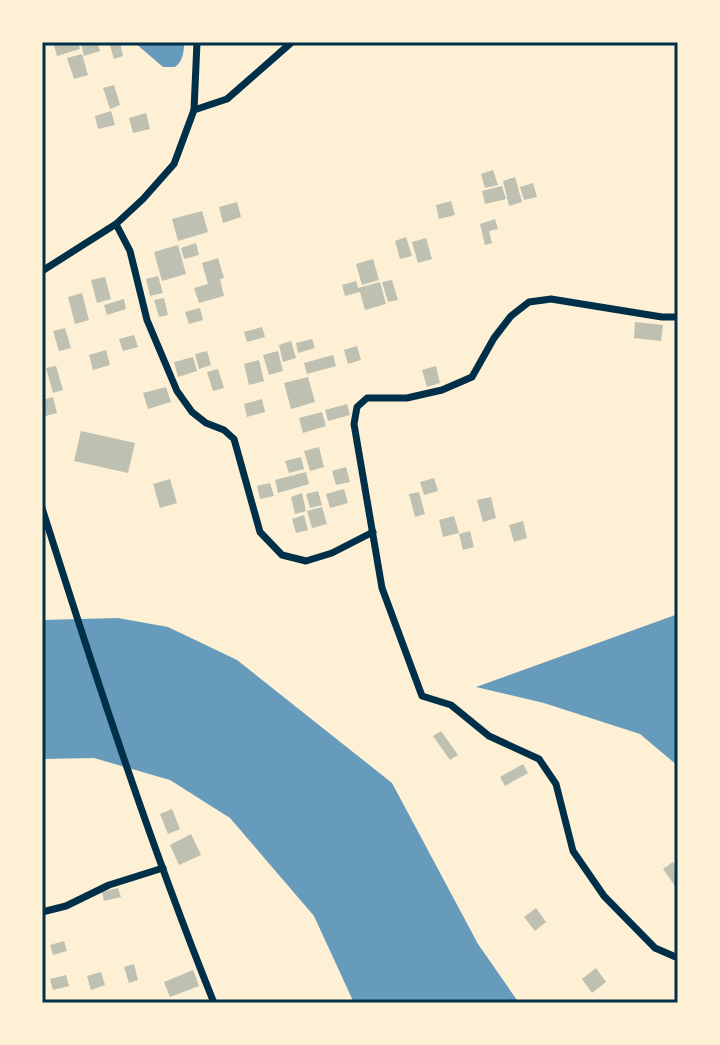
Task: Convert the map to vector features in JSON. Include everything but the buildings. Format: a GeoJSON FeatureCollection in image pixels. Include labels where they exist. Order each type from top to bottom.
{"type":"FeatureCollection","features":[{"type":"Feature","properties":{"kind":"street"},"geometry":{"type":"LineString","coordinates":[[42,271],[116,224],[174,164],[194,110],[197,42]]}},
{"type":"Feature","properties":{"kind":"street"},"geometry":{"type":"LineString","coordinates":[[194,110],[227,99],[292,42]]}},
{"type":"Feature","properties":{"kind":"street"},"geometry":{"type":"LineString","coordinates":[[116,224],[130,251],[147,320],[177,391],[192,412],[234,439],[260,532],[282,555],[306,561],[332,553],[373,532]]}},
{"type":"Feature","properties":{"kind":"street"},"geometry":{"type":"LineString","coordinates":[[678,317],[551,299],[529,302],[511,316],[494,338],[472,377],[442,390],[407,398],[367,398],[357,407],[354,424],[382,588],[422,696],[451,705],[489,736],[539,759],[556,784],[573,851],[604,896],[655,948],[678,958]]}},
{"type":"Feature","properties":{"kind":"street"},"geometry":{"type":"LineString","coordinates":[[42,508],[146,823],[214,1003]]}},
{"type":"Feature","properties":{"kind":"street"},"geometry":{"type":"LineString","coordinates":[[42,912],[66,906],[109,885],[163,868]]}},
{"type":"Feature","properties":{"kind":"water"},"geometry":{"type":"Polygon","coordinates":[[[134,42],[184,42],[180,62],[175,67],[163,67],[134,42]]]}},
{"type":"Feature","properties":{"kind":"water"},"geometry":{"type":"Polygon","coordinates":[[[678,614],[678,766],[640,734],[544,703],[476,687],[678,614]]]}},
{"type":"Feature","properties":{"kind":"water"},"geometry":{"type":"Polygon","coordinates":[[[118,618],[168,627],[237,660],[392,783],[478,944],[519,1003],[354,1003],[314,916],[230,818],[170,780],[94,758],[42,759],[42,620],[118,618]]]}}]}
